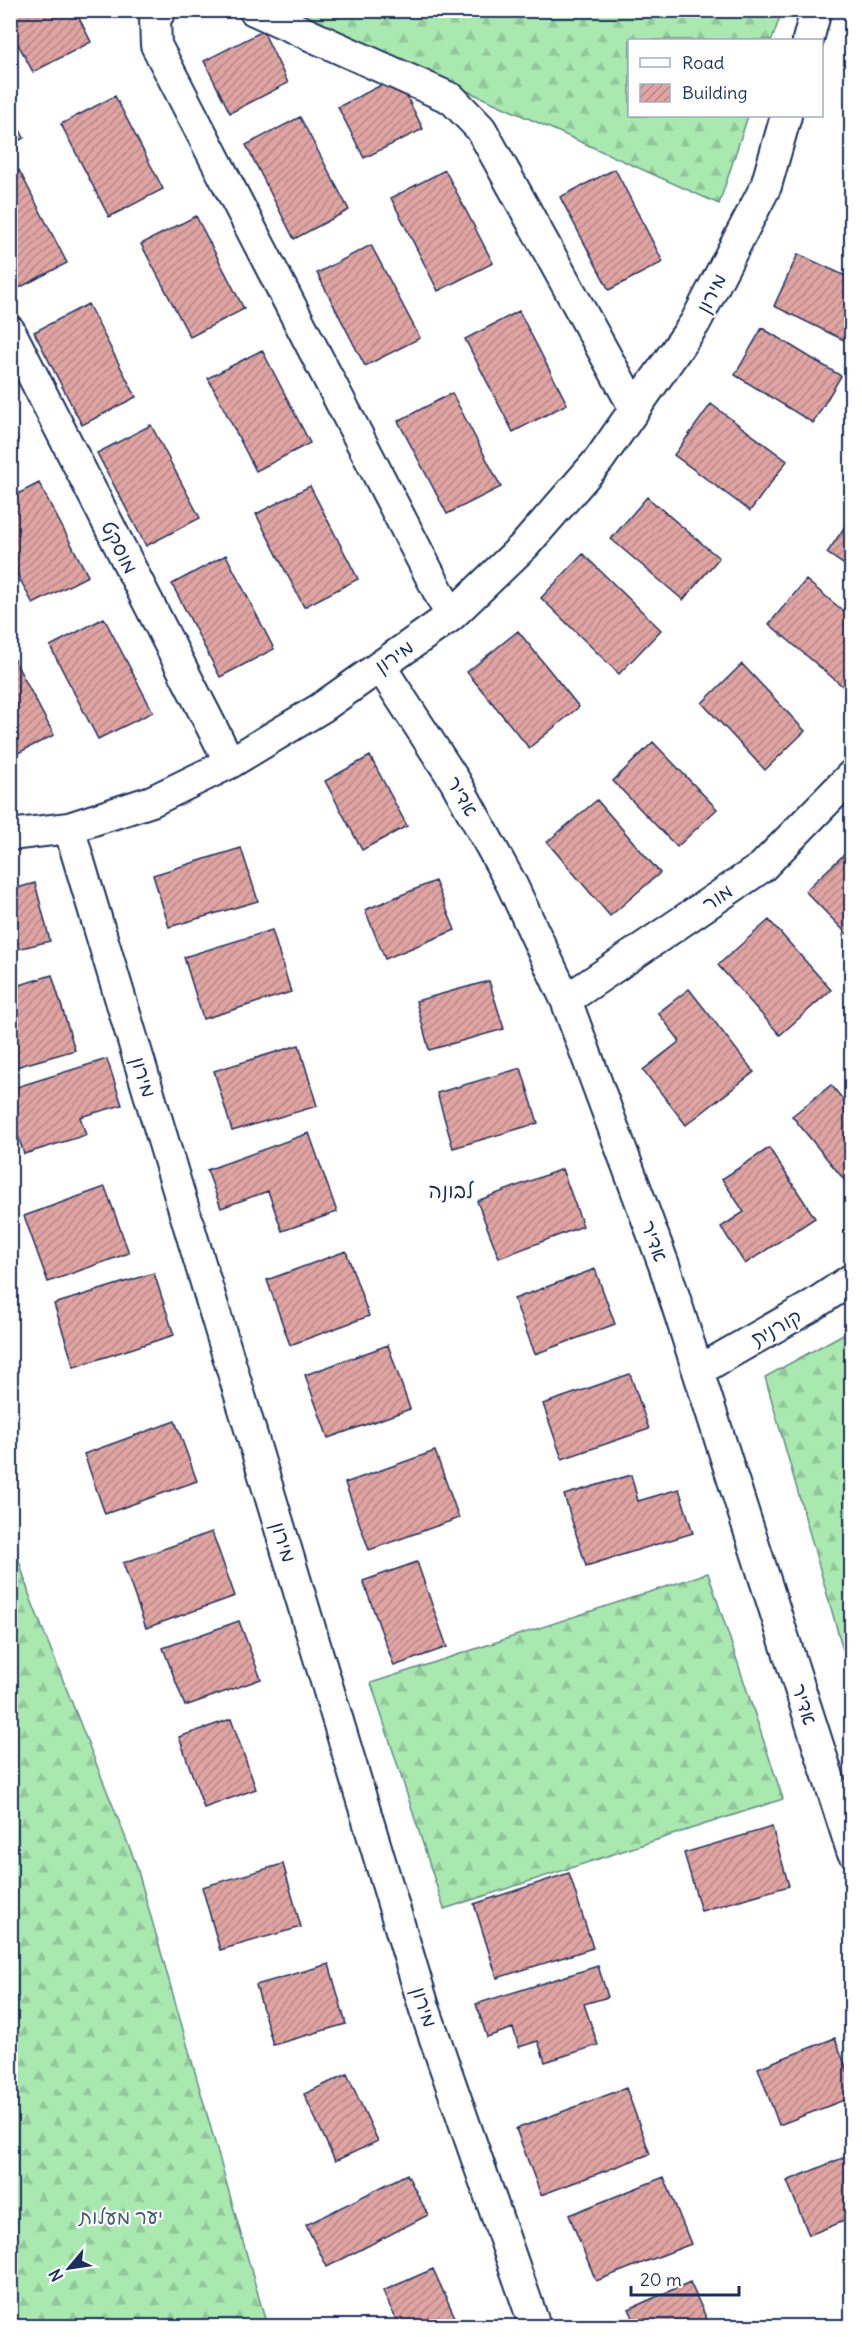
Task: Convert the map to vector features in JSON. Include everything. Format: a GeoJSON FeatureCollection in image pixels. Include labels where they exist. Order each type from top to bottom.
{"type":"FeatureCollection","features":[{"type":"Feature","properties":{"kind":"street"},"geometry":{"type":"LineString","coordinates":[[160,10],[155,19],[156,45],[451,616]]}},
{"type":"Feature","properties":{"kind":"street"},"geometry":{"type":"LineString","coordinates":[[254,10],[452,99],[481,129],[635,409]]}},
{"type":"Feature","properties":{"kind":"street"},"geometry":{"type":"LineString","coordinates":[[808,39],[816,10]]}},
{"type":"Feature","properties":{"kind":"street","name":"מירון"},"geometry":{"type":"LineString","coordinates":[[535,2326],[425,2010],[69,828],[152,801],[230,763],[321,708],[451,616],[525,545],[599,460],[695,323],[766,186],[786,117]]}},
{"type":"Feature","properties":{"kind":"street","name":"מוסקט"},"geometry":{"type":"LineString","coordinates":[[10,331],[230,763]]}},
{"type":"Feature","properties":{"kind":"street","name":"אדיר"},"geometry":{"type":"LineString","coordinates":[[380,666],[455,781],[511,883],[566,1000],[664,1265],[852,1851]]}},
{"type":"Feature","properties":{"kind":"street","name":"מור"},"geometry":{"type":"LineString","coordinates":[[566,1000],[762,867],[852,775]]}},
{"type":"Feature","properties":{"kind":"street"},"geometry":{"type":"LineString","coordinates":[[10,835],[69,828]]}},
{"type":"Feature","properties":{"kind":"street","name":"קורנית"},"geometry":{"type":"LineString","coordinates":[[698,1371],[810,1307],[852,1279]]}},
{"type":"Feature","properties":{"kind":"green space"},"geometry":{"type":"Polygon","coordinates":[[[289,11],[782,11],[772,39],[628,39],[628,117],[748,117],[719,204],[289,11]]]}},
{"type":"Feature","properties":{"kind":"green space"},"geometry":{"type":"Polygon","coordinates":[[[847,1332],[852,1336],[851,1678],[765,1377],[847,1332]]]}},
{"type":"Feature","properties":{"kind":"green space","name":"יער מעלות"},"geometry":{"type":"Polygon","coordinates":[[[11,1533],[30,1597],[136,1864],[267,2326],[11,2326],[11,1533]]]}},
{"type":"Feature","properties":{"kind":"green space"},"geometry":{"type":"Polygon","coordinates":[[[708,1573],[783,1799],[444,1909],[371,1683],[708,1573]]]}},
{"type":"Feature","properties":{"kind":"building"},"geometry":{"type":"Polygon","coordinates":[[[26,10],[75,10],[91,42],[33,72],[10,29],[10,18],[26,10]]]}},
{"type":"Feature","properties":{"kind":"building"},"geometry":{"type":"Polygon","coordinates":[[[263,31],[288,83],[230,113],[204,61],[263,31]]]}},
{"type":"Feature","properties":{"kind":"building"},"geometry":{"type":"Polygon","coordinates":[[[397,77],[423,129],[364,158],[338,107],[397,77]]]}},
{"type":"Feature","properties":{"kind":"building"},"geometry":{"type":"Polygon","coordinates":[[[115,96],[163,189],[109,217],[61,124],[115,96]]]}},
{"type":"Feature","properties":{"kind":"building"},"geometry":{"type":"Polygon","coordinates":[[[10,111],[24,138],[10,145],[10,111]]]}},
{"type":"Feature","properties":{"kind":"building"},"geometry":{"type":"Polygon","coordinates":[[[300,117],[349,210],[294,239],[246,145],[300,117]]]}},
{"type":"Feature","properties":{"kind":"building"},"geometry":{"type":"Polygon","coordinates":[[[615,169],[663,262],[609,290],[560,197],[615,169]]]}},
{"type":"Feature","properties":{"kind":"building"},"geometry":{"type":"Polygon","coordinates":[[[19,170],[67,263],[13,291],[10,287],[10,174],[19,170]]]}},
{"type":"Feature","properties":{"kind":"building"},"geometry":{"type":"Polygon","coordinates":[[[445,170],[493,263],[438,291],[391,198],[445,170]]]}},
{"type":"Feature","properties":{"kind":"building"},"geometry":{"type":"Polygon","coordinates":[[[196,216],[244,309],[190,337],[141,244],[196,216]]]}},
{"type":"Feature","properties":{"kind":"building"},"geometry":{"type":"Polygon","coordinates":[[[371,245],[420,338],[365,366],[317,273],[371,245]]]}},
{"type":"Feature","properties":{"kind":"building"},"geometry":{"type":"Polygon","coordinates":[[[798,254],[852,279],[852,344],[774,306],[798,254]]]}},
{"type":"Feature","properties":{"kind":"building"},"geometry":{"type":"Polygon","coordinates":[[[88,304],[136,397],[82,425],[34,332],[88,304]]]}},
{"type":"Feature","properties":{"kind":"building"},"geometry":{"type":"Polygon","coordinates":[[[519,311],[567,404],[513,432],[465,339],[519,311]]]}},
{"type":"Feature","properties":{"kind":"building"},"geometry":{"type":"Polygon","coordinates":[[[762,328],[841,376],[813,423],[735,375],[762,328]]]}},
{"type":"Feature","properties":{"kind":"building"},"geometry":{"type":"Polygon","coordinates":[[[262,350],[310,443],[256,471],[208,378],[262,350]]]}},
{"type":"Feature","properties":{"kind":"building"},"geometry":{"type":"Polygon","coordinates":[[[452,393],[501,487],[447,514],[398,421],[452,393]]]}},
{"type":"Feature","properties":{"kind":"building"},"geometry":{"type":"Polygon","coordinates":[[[711,404],[787,461],[750,511],[674,455],[711,404]]]}},
{"type":"Feature","properties":{"kind":"building"},"geometry":{"type":"Polygon","coordinates":[[[151,425],[200,518],[146,546],[97,453],[151,425]]]}},
{"type":"Feature","properties":{"kind":"building"},"geometry":{"type":"Polygon","coordinates":[[[10,427],[19,443],[10,448],[10,427]]]}},
{"type":"Feature","properties":{"kind":"building"},"geometry":{"type":"Polygon","coordinates":[[[39,483],[88,576],[33,604],[10,560],[10,498],[39,483]]]}},
{"type":"Feature","properties":{"kind":"building"},"geometry":{"type":"Polygon","coordinates":[[[310,486],[358,579],[304,607],[256,514],[310,486]]]}},
{"type":"Feature","properties":{"kind":"building"},"geometry":{"type":"Polygon","coordinates":[[[647,497],[719,558],[683,600],[611,539],[647,497]]]}},
{"type":"Feature","properties":{"kind":"building"},"geometry":{"type":"Polygon","coordinates":[[[852,516],[852,570],[827,553],[852,516]]]}},
{"type":"Feature","properties":{"kind":"building"},"geometry":{"type":"Polygon","coordinates":[[[583,554],[661,630],[619,674],[541,598],[583,554]]]}},
{"type":"Feature","properties":{"kind":"building"},"geometry":{"type":"Polygon","coordinates":[[[226,555],[274,649],[220,677],[172,584],[226,555]]]}},
{"type":"Feature","properties":{"kind":"building"},"geometry":{"type":"Polygon","coordinates":[[[806,580],[852,618],[852,683],[846,689],[769,624],[806,580]]]}},
{"type":"Feature","properties":{"kind":"building"},"geometry":{"type":"Polygon","coordinates":[[[104,618],[153,712],[98,739],[50,646],[104,618]]]}},
{"type":"Feature","properties":{"kind":"building"},"geometry":{"type":"Polygon","coordinates":[[[518,631],[579,707],[529,748],[467,672],[518,631]]]}},
{"type":"Feature","properties":{"kind":"building"},"geometry":{"type":"Polygon","coordinates":[[[10,652],[54,735],[10,757],[10,652]]]}},
{"type":"Feature","properties":{"kind":"building"},"geometry":{"type":"Polygon","coordinates":[[[742,664],[805,731],[765,770],[702,703],[742,664]]]}},
{"type":"Feature","properties":{"kind":"building"},"geometry":{"type":"Polygon","coordinates":[[[653,742],[717,809],[677,847],[613,781],[653,742]]]}},
{"type":"Feature","properties":{"kind":"building"},"geometry":{"type":"Polygon","coordinates":[[[370,756],[407,826],[362,850],[325,781],[370,756]]]}},
{"type":"Feature","properties":{"kind":"building"},"geometry":{"type":"Polygon","coordinates":[[[597,800],[660,873],[610,916],[547,842],[597,800]]]}},
{"type":"Feature","properties":{"kind":"building"},"geometry":{"type":"Polygon","coordinates":[[[241,848],[258,901],[169,927],[153,875],[241,848]]]}},
{"type":"Feature","properties":{"kind":"building"},"geometry":{"type":"Polygon","coordinates":[[[849,850],[852,852],[852,939],[805,891],[849,850]]]}},
{"type":"Feature","properties":{"kind":"building"},"geometry":{"type":"Polygon","coordinates":[[[435,881],[455,930],[385,959],[365,910],[435,881]]]}},
{"type":"Feature","properties":{"kind":"building"},"geometry":{"type":"Polygon","coordinates":[[[35,883],[50,941],[10,951],[10,890],[35,883]]]}},
{"type":"Feature","properties":{"kind":"building"},"geometry":{"type":"Polygon","coordinates":[[[769,920],[831,990],[780,1035],[718,965],[769,920]]]}},
{"type":"Feature","properties":{"kind":"building"},"geometry":{"type":"Polygon","coordinates":[[[272,930],[291,992],[203,1019],[184,957],[272,930]]]}},
{"type":"Feature","properties":{"kind":"building"},"geometry":{"type":"Polygon","coordinates":[[[52,975],[75,1050],[16,1067],[10,1048],[10,988],[52,975]]]}},
{"type":"Feature","properties":{"kind":"building"},"geometry":{"type":"Polygon","coordinates":[[[489,981],[504,1029],[429,1050],[416,1001],[489,981]]]}},
{"type":"Feature","properties":{"kind":"building"},"geometry":{"type":"Polygon","coordinates":[[[689,989],[754,1072],[686,1125],[643,1070],[680,1041],[658,1013],[689,989]]]}},
{"type":"Feature","properties":{"kind":"building"},"geometry":{"type":"Polygon","coordinates":[[[299,1045],[317,1106],[232,1131],[214,1071],[299,1045]]]}},
{"type":"Feature","properties":{"kind":"building"},"geometry":{"type":"Polygon","coordinates":[[[107,1059],[122,1105],[80,1117],[86,1135],[24,1154],[10,1111],[10,1089],[107,1059]]]}},
{"type":"Feature","properties":{"kind":"building"},"geometry":{"type":"Polygon","coordinates":[[[521,1068],[538,1123],[453,1148],[437,1093],[521,1068]]]}},
{"type":"Feature","properties":{"kind":"building"},"geometry":{"type":"Polygon","coordinates":[[[831,1085],[852,1110],[850,1187],[792,1116],[831,1085]]]}},
{"type":"Feature","properties":{"kind":"building"},"geometry":{"type":"Polygon","coordinates":[[[309,1133],[337,1212],[282,1231],[268,1191],[221,1208],[207,1170],[309,1133]]]}},
{"type":"Feature","properties":{"kind":"building"},"geometry":{"type":"Polygon","coordinates":[[[769,1148],[815,1218],[745,1264],[721,1227],[744,1212],[722,1179],[769,1148]]]}},
{"type":"Feature","properties":{"kind":"building"},"geometry":{"type":"Polygon","coordinates":[[[562,1169],[583,1226],[499,1258],[477,1201],[562,1169]]]}},
{"type":"Feature","properties":{"kind":"building"},"geometry":{"type":"Polygon","coordinates":[[[105,1187],[129,1253],[48,1282],[24,1216],[105,1187]]]}},
{"type":"Feature","properties":{"kind":"building"},"geometry":{"type":"Polygon","coordinates":[[[346,1251],[369,1316],[290,1345],[267,1280],[346,1251]]]}},
{"type":"Feature","properties":{"kind":"building"},"geometry":{"type":"Polygon","coordinates":[[[595,1269],[615,1324],[535,1354],[514,1299],[595,1269]]]}},
{"type":"Feature","properties":{"kind":"building"},"geometry":{"type":"Polygon","coordinates":[[[154,1273],[174,1335],[74,1367],[54,1304],[154,1273]]]}},
{"type":"Feature","properties":{"kind":"building"},"geometry":{"type":"Polygon","coordinates":[[[388,1345],[410,1409],[328,1438],[305,1375],[388,1345]]]}},
{"type":"Feature","properties":{"kind":"building"},"geometry":{"type":"Polygon","coordinates":[[[630,1374],[649,1429],[562,1459],[543,1404],[630,1374]]]}},
{"type":"Feature","properties":{"kind":"building"},"geometry":{"type":"Polygon","coordinates":[[[175,1421],[197,1481],[105,1514],[84,1454],[175,1421]]]}},
{"type":"Feature","properties":{"kind":"building"},"geometry":{"type":"Polygon","coordinates":[[[435,1451],[459,1518],[369,1550],[345,1483],[435,1451]]]}},
{"type":"Feature","properties":{"kind":"building"},"geometry":{"type":"Polygon","coordinates":[[[631,1475],[638,1501],[679,1489],[693,1533],[586,1566],[564,1495],[631,1475]]]}},
{"type":"Feature","properties":{"kind":"building"},"geometry":{"type":"Polygon","coordinates":[[[212,1532],[235,1596],[146,1628],[123,1563],[212,1532]]]}},
{"type":"Feature","properties":{"kind":"building"},"geometry":{"type":"Polygon","coordinates":[[[417,1562],[447,1647],[394,1666],[363,1581],[417,1562]]]}},
{"type":"Feature","properties":{"kind":"building"},"geometry":{"type":"Polygon","coordinates":[[[239,1621],[261,1679],[185,1706],[163,1648],[239,1621]]]}},
{"type":"Feature","properties":{"kind":"building"},"geometry":{"type":"Polygon","coordinates":[[[231,1719],[256,1789],[204,1808],[179,1737],[231,1719]]]}},
{"type":"Feature","properties":{"kind":"building"},"geometry":{"type":"Polygon","coordinates":[[[772,1827],[789,1886],[701,1911],[684,1853],[772,1827]]]}},
{"type":"Feature","properties":{"kind":"building"},"geometry":{"type":"Polygon","coordinates":[[[283,1864],[301,1927],[220,1950],[202,1887],[283,1864]]]}},
{"type":"Feature","properties":{"kind":"building"},"geometry":{"type":"Polygon","coordinates":[[[569,1873],[593,1948],[497,1978],[474,1904],[569,1873]]]}},
{"type":"Feature","properties":{"kind":"building"},"geometry":{"type":"Polygon","coordinates":[[[329,1964],[346,2024],[273,2045],[256,1985],[329,1964]]]}},
{"type":"Feature","properties":{"kind":"building"},"geometry":{"type":"Polygon","coordinates":[[[598,1966],[608,1997],[584,2004],[598,2045],[545,2062],[538,2041],[519,2047],[513,2028],[487,2037],[476,2004],[598,1966]]]}},
{"type":"Feature","properties":{"kind":"building"},"geometry":{"type":"Polygon","coordinates":[[[835,2038],[852,2083],[852,2097],[779,2125],[758,2068],[835,2038]]]}},
{"type":"Feature","properties":{"kind":"building"},"geometry":{"type":"Polygon","coordinates":[[[347,2074],[378,2141],[335,2161],[304,2094],[347,2074]]]}},
{"type":"Feature","properties":{"kind":"building"},"geometry":{"type":"Polygon","coordinates":[[[626,2088],[650,2154],[541,2195],[516,2129],[626,2088]]]}},
{"type":"Feature","properties":{"kind":"building"},"geometry":{"type":"Polygon","coordinates":[[[852,2154],[852,2218],[809,2235],[787,2181],[852,2154]]]}},
{"type":"Feature","properties":{"kind":"building"},"geometry":{"type":"Polygon","coordinates":[[[407,2174],[428,2215],[327,2267],[306,2225],[407,2174]]]}},
{"type":"Feature","properties":{"kind":"building"},"geometry":{"type":"Polygon","coordinates":[[[664,2177],[691,2244],[596,2281],[569,2215],[664,2177]]]}},
{"type":"Feature","properties":{"kind":"building"},"geometry":{"type":"Polygon","coordinates":[[[433,2269],[459,2326],[399,2326],[383,2291],[433,2269]]]}},
{"type":"Feature","properties":{"kind":"building"},"geometry":{"type":"Polygon","coordinates":[[[690,2282],[710,2326],[637,2326],[629,2309],[690,2282]]]}},
{"type":"Feature","properties":{"kind":"district","name":"לבונה"},"geometry":{"type":"Point","coordinates":[451,1190]}}]}
